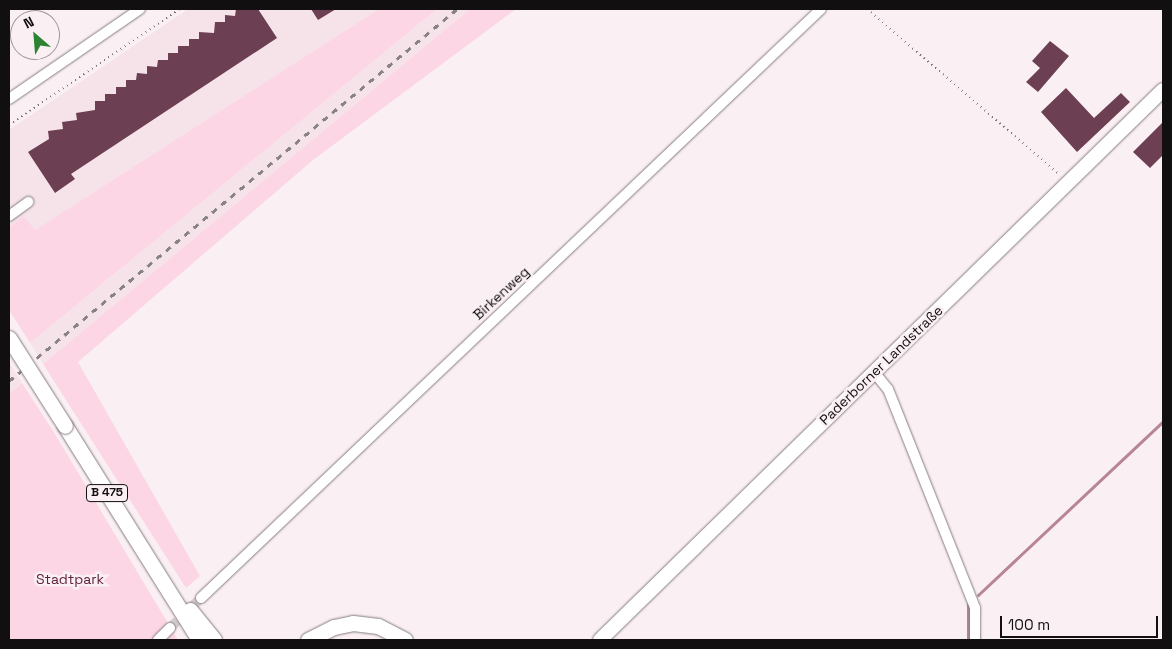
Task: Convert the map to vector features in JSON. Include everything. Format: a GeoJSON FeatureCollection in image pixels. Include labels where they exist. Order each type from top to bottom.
{"type":"FeatureCollection","features":[{"type":"Feature","properties":{"kind":"highway","name":"B 475"},"geometry":{"type":"LineString","coordinates":[[9,338],[198,640]]}},
{"type":"Feature","properties":{"kind":"highway"},"geometry":{"type":"LineString","coordinates":[[148,560],[160,565],[214,640]]}},
{"type":"Feature","properties":{"kind":"highway"},"geometry":{"type":"LineString","coordinates":[[308,640],[334,627],[353,623],[378,626],[405,640]]}},
{"type":"Feature","properties":{"kind":"main road","name":"Paderborner Landstraße"},"geometry":{"type":"LineString","coordinates":[[600,640],[1163,90]]}},
{"type":"Feature","properties":{"kind":"street"},"geometry":{"type":"LineString","coordinates":[[9,99],[140,9]]}},
{"type":"Feature","properties":{"kind":"street","name":"Birkenweg"},"geometry":{"type":"LineString","coordinates":[[201,598],[821,9]]}},
{"type":"Feature","properties":{"kind":"street"},"geometry":{"type":"LineString","coordinates":[[9,216],[28,202]]}},
{"type":"Feature","properties":{"kind":"street"},"geometry":{"type":"LineString","coordinates":[[874,372],[888,389],[975,608],[976,640]]}},
{"type":"Feature","properties":{"kind":"street"},"geometry":{"type":"LineString","coordinates":[[158,640],[170,628]]}},
{"type":"Feature","properties":{"kind":"path"},"geometry":{"type":"LineString","coordinates":[[9,125],[180,9]]}},
{"type":"Feature","properties":{"kind":"path"},"geometry":{"type":"LineString","coordinates":[[867,9],[1050,165]]}},
{"type":"Feature","properties":{"kind":"shaded area"},"geometry":{"type":"Polygon","coordinates":[[[188,9],[379,9],[35,230],[24,216],[9,227],[9,130],[188,9]]]}},
{"type":"Feature","properties":{"kind":"shaded area"},"geometry":{"type":"Polygon","coordinates":[[[437,9],[470,9],[43,364],[30,343],[437,9]]]}},
{"type":"Feature","properties":{"kind":"shaded area"},"geometry":{"type":"Polygon","coordinates":[[[9,362],[22,383],[9,394],[9,362]]]}},
{"type":"Feature","properties":{"kind":"green space"},"geometry":{"type":"Polygon","coordinates":[[[379,9],[437,9],[30,343],[9,310],[9,227],[24,216],[35,230],[379,9]]]}},
{"type":"Feature","properties":{"kind":"green space"},"geometry":{"type":"Polygon","coordinates":[[[470,9],[516,9],[313,160],[78,362],[200,576],[186,588],[43,364],[470,9]]]}},
{"type":"Feature","properties":{"kind":"green space","name":"Stadtpark"},"geometry":{"type":"Polygon","coordinates":[[[22,383],[55,434],[178,640],[9,640],[9,394],[22,383]]]}},
{"type":"Feature","properties":{"kind":"building"},"geometry":{"type":"Polygon","coordinates":[[[236,9],[258,9],[277,38],[71,174],[75,179],[55,193],[28,152],[49,139],[48,131],[63,129],[62,122],[77,120],[76,113],[95,110],[95,101],[105,101],[105,94],[116,94],[116,87],[126,87],[126,80],[136,80],[137,73],[147,74],[147,66],[157,67],[158,60],[168,60],[168,53],[178,53],[178,46],[189,46],[189,39],[199,39],[199,32],[214,33],[215,22],[225,22],[225,15],[235,16],[236,9]]]}},
{"type":"Feature","properties":{"kind":"building"},"geometry":{"type":"Polygon","coordinates":[[[311,9],[336,9],[318,20],[311,9]]]}},
{"type":"Feature","properties":{"kind":"building"},"geometry":{"type":"Polygon","coordinates":[[[1050,41],[1069,56],[1038,92],[1026,82],[1040,68],[1032,61],[1050,41]]]}},
{"type":"Feature","properties":{"kind":"building"},"geometry":{"type":"Polygon","coordinates":[[[1066,88],[1094,118],[1121,93],[1130,102],[1077,152],[1041,112],[1066,88]]]}},
{"type":"Feature","properties":{"kind":"building"},"geometry":{"type":"Polygon","coordinates":[[[1163,122],[1163,155],[1150,168],[1133,152],[1163,122]]]}},
{"type":"Feature","properties":{"kind":"waterway"},"geometry":{"type":"LineString","coordinates":[[978,595],[1163,421]]}},
{"type":"Feature","properties":{"kind":"waterway"},"geometry":{"type":"LineString","coordinates":[[968,604],[968,640]]}},
{"type":"Feature","properties":{"kind":"tunnel"},"geometry":{"type":"LineString","coordinates":[[170,628],[201,598]]}},
{"type":"Feature","properties":{"kind":"railway"},"geometry":{"type":"LineString","coordinates":[[9,381],[457,9]]}}]}
